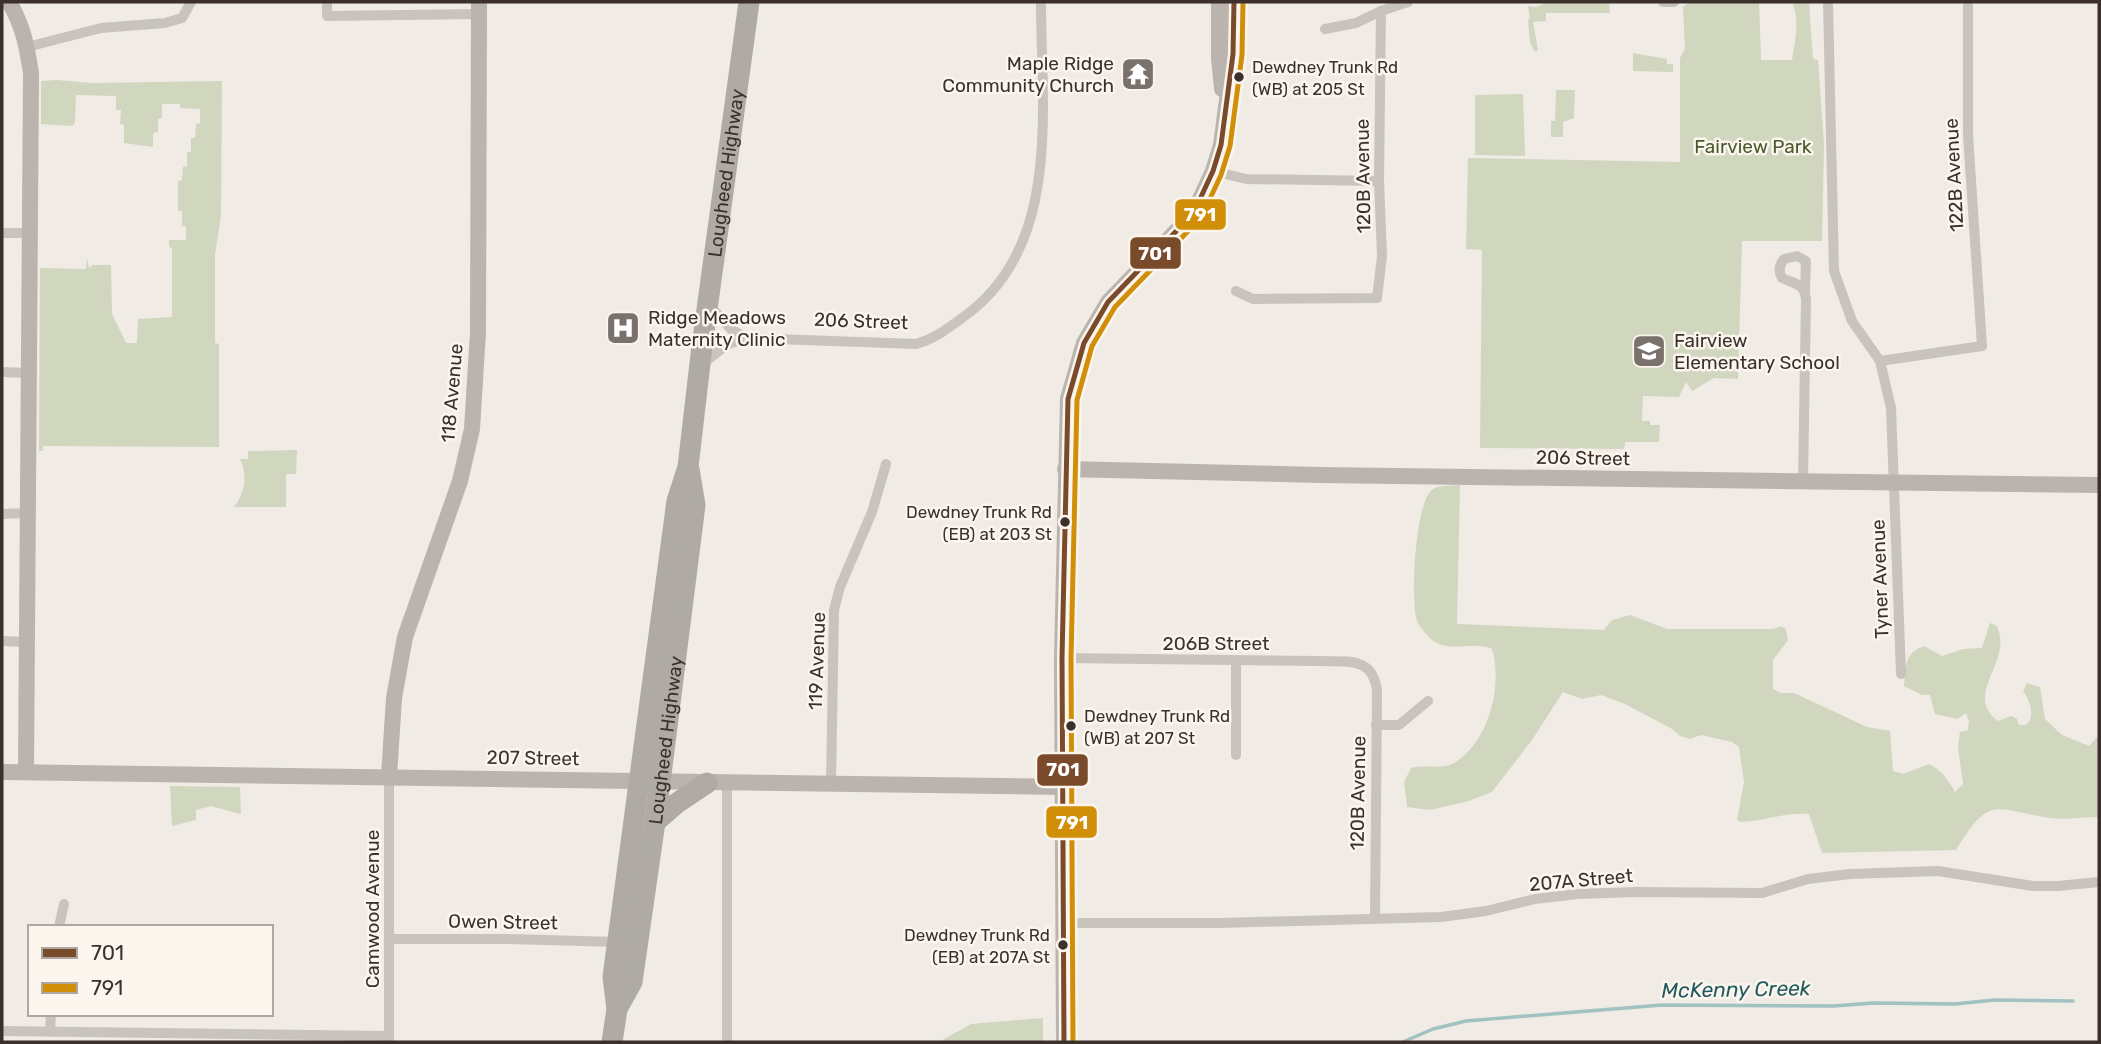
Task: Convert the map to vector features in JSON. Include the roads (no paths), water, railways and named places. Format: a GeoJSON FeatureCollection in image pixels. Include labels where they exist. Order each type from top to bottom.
{"type":"FeatureCollection","features":[{"type":"Feature","properties":{"kind":"highway","name":"Lougheed Highway"},"geometry":{"type":"LineString","coordinates":[[612,1042],[617,1009],[613,977],[617,943],[650,781],[677,501],[688,467],[699,366],[749,2]]}},
{"type":"Feature","properties":{"kind":"highway","name":"Lougheed Highway"},"geometry":{"type":"LineString","coordinates":[[617,1009],[632,982],[655,822],[650,781]]}},
{"type":"Feature","properties":{"kind":"highway"},"geometry":{"type":"LineString","coordinates":[[655,822],[677,803],[717,783]]}},
{"type":"Feature","properties":{"kind":"street"},"geometry":{"type":"LineString","coordinates":[[9,2],[19,19],[31,73],[26,772]]}},
{"type":"Feature","properties":{"kind":"street"},"geometry":{"type":"LineString","coordinates":[[27,47],[101,28],[165,23],[182,18],[191,2]]}},
{"type":"Feature","properties":{"kind":"street"},"geometry":{"type":"LineString","coordinates":[[327,2],[327,16],[479,8]]}},
{"type":"Feature","properties":{"kind":"street","name":"206 Street"},"geometry":{"type":"LineString","coordinates":[[699,366],[728,344],[747,338],[916,344],[931,340],[985,299],[1006,275],[1022,242],[1036,196],[1042,160],[1041,2]]}},
{"type":"Feature","properties":{"kind":"street"},"geometry":{"type":"LineString","coordinates":[[1219,2],[1219,58],[1225,116]]}},
{"type":"Feature","properties":{"kind":"street"},"geometry":{"type":"LineString","coordinates":[[1064,1042],[1062,658],[1068,399],[1084,343],[1108,302],[1184,223],[1200,199],[1213,171],[1221,145],[1233,54],[1234,2]]}},
{"type":"Feature","properties":{"kind":"street"},"geometry":{"type":"LineString","coordinates":[[1325,29],[1356,23],[1408,2]]}},
{"type":"Feature","properties":{"kind":"street"},"geometry":{"type":"LineString","coordinates":[[1663,2],[1674,2]]}},
{"type":"Feature","properties":{"kind":"street"},"geometry":{"type":"LineString","coordinates":[[1828,2],[1835,271],[1852,321],[1880,360]]}},
{"type":"Feature","properties":{"kind":"street","name":"122B Avenue"},"geometry":{"type":"LineString","coordinates":[[1880,360],[1982,346],[1968,135],[1968,2]]}},
{"type":"Feature","properties":{"kind":"street","name":"118 Avenue"},"geometry":{"type":"LineString","coordinates":[[389,776],[394,698],[405,638],[460,481],[472,429],[478,332],[479,8]]}},
{"type":"Feature","properties":{"kind":"street","name":"120B Avenue"},"geometry":{"type":"LineString","coordinates":[[1236,291],[1253,299],[1377,298],[1381,256],[1381,11]]}},
{"type":"Feature","properties":{"kind":"street"},"geometry":{"type":"LineString","coordinates":[[1213,171],[1246,180],[1379,181]]}},
{"type":"Feature","properties":{"kind":"street"},"geometry":{"type":"LineString","coordinates":[[2,233],[29,233]]}},
{"type":"Feature","properties":{"kind":"street"},"geometry":{"type":"LineString","coordinates":[[1803,481],[1805,291]]}},
{"type":"Feature","properties":{"kind":"street"},"geometry":{"type":"LineString","coordinates":[[708,303],[732,330],[747,338]]}},
{"type":"Feature","properties":{"kind":"street","name":"Tyner Avenue"},"geometry":{"type":"LineString","coordinates":[[1880,360],[1891,408],[1901,674]]}},
{"type":"Feature","properties":{"kind":"street"},"geometry":{"type":"LineString","coordinates":[[2,372],[28,373]]}},
{"type":"Feature","properties":{"kind":"street","name":"119 Avenue"},"geometry":{"type":"LineString","coordinates":[[831,784],[834,610],[839,587],[872,512],[886,464]]}},
{"type":"Feature","properties":{"kind":"street","name":"206 Street"},"geometry":{"type":"LineString","coordinates":[[1066,469],[2099,485]]}},
{"type":"Feature","properties":{"kind":"street"},"geometry":{"type":"LineString","coordinates":[[2,514],[27,513]]}},
{"type":"Feature","properties":{"kind":"street"},"geometry":{"type":"LineString","coordinates":[[2,641],[26,642]]}},
{"type":"Feature","properties":{"kind":"street","name":"206B Street"},"geometry":{"type":"LineString","coordinates":[[1062,658],[1353,662],[1368,668]]}},
{"type":"Feature","properties":{"kind":"street"},"geometry":{"type":"LineString","coordinates":[[1236,660],[1236,755]]}},
{"type":"Feature","properties":{"kind":"street","name":"120B Avenue"},"geometry":{"type":"LineString","coordinates":[[1368,668],[1376,682],[1375,919]]}},
{"type":"Feature","properties":{"kind":"street"},"geometry":{"type":"LineString","coordinates":[[1376,724],[1399,725],[1428,701]]}},
{"type":"Feature","properties":{"kind":"street","name":"207 Street"},"geometry":{"type":"LineString","coordinates":[[2,772],[1063,787]]}},
{"type":"Feature","properties":{"kind":"street","name":"Camwood Avenue"},"geometry":{"type":"LineString","coordinates":[[389,776],[389,1039]]}},
{"type":"Feature","properties":{"kind":"street"},"geometry":{"type":"LineString","coordinates":[[717,783],[727,1042]]}},
{"type":"Feature","properties":{"kind":"street","name":"207A Street"},"geometry":{"type":"LineString","coordinates":[[1064,923],[1220,923],[1461,915],[1535,899],[1603,892],[1762,893],[1808,879],[1938,870],[2033,886],[2099,882]]}},
{"type":"Feature","properties":{"kind":"street"},"geometry":{"type":"LineString","coordinates":[[59,925],[64,904]]}},
{"type":"Feature","properties":{"kind":"street","name":"Owen Street"},"geometry":{"type":"LineString","coordinates":[[389,939],[617,943]]}},
{"type":"Feature","properties":{"kind":"street"},"geometry":{"type":"LineString","coordinates":[[50,1031],[51,1016]]}},
{"type":"Feature","properties":{"kind":"street"},"geometry":{"type":"LineString","coordinates":[[2,1031],[389,1039]]}},
{"type":"Feature","properties":{"kind":"waterway","name":"McKenny Creek"},"geometry":{"type":"LineString","coordinates":[[1403,1042],[1433,1029],[1466,1021],[1662,1005],[1833,1006],[1873,1003],[1955,1004],[1994,1000],[2073,1001]]}},
{"type":"Feature","properties":{"kind":"place","name":"Maple Ridge Community Church"},"geometry":{"type":"Point","coordinates":[1138,74]}},
{"type":"Feature","properties":{"kind":"place","name":"Dewdney Trunk Rd (WB) at 205 St"},"geometry":{"type":"Point","coordinates":[1239,77]}},
{"type":"Feature","properties":{"kind":"place","name":"Ridge Meadows Maternity Clinic"},"geometry":{"type":"Point","coordinates":[623,328]}},
{"type":"Feature","properties":{"kind":"place","name":"Fairview Elementary School"},"geometry":{"type":"Point","coordinates":[1649,351]}},
{"type":"Feature","properties":{"kind":"place","name":"Dewdney Trunk Rd (EB) at 203 St"},"geometry":{"type":"Point","coordinates":[1065,522]}},
{"type":"Feature","properties":{"kind":"place","name":"Dewdney Trunk Rd (WB) at 207 St"},"geometry":{"type":"Point","coordinates":[1071,726]}},
{"type":"Feature","properties":{"kind":"place","name":"Dewdney Trunk Rd (EB) at 207A St"},"geometry":{"type":"Point","coordinates":[1063,945]}},
{"type":"Feature","properties":{"kind":"park label","name":"Fairview Park"},"geometry":{"type":"Point","coordinates":[1753,146]}}]}
